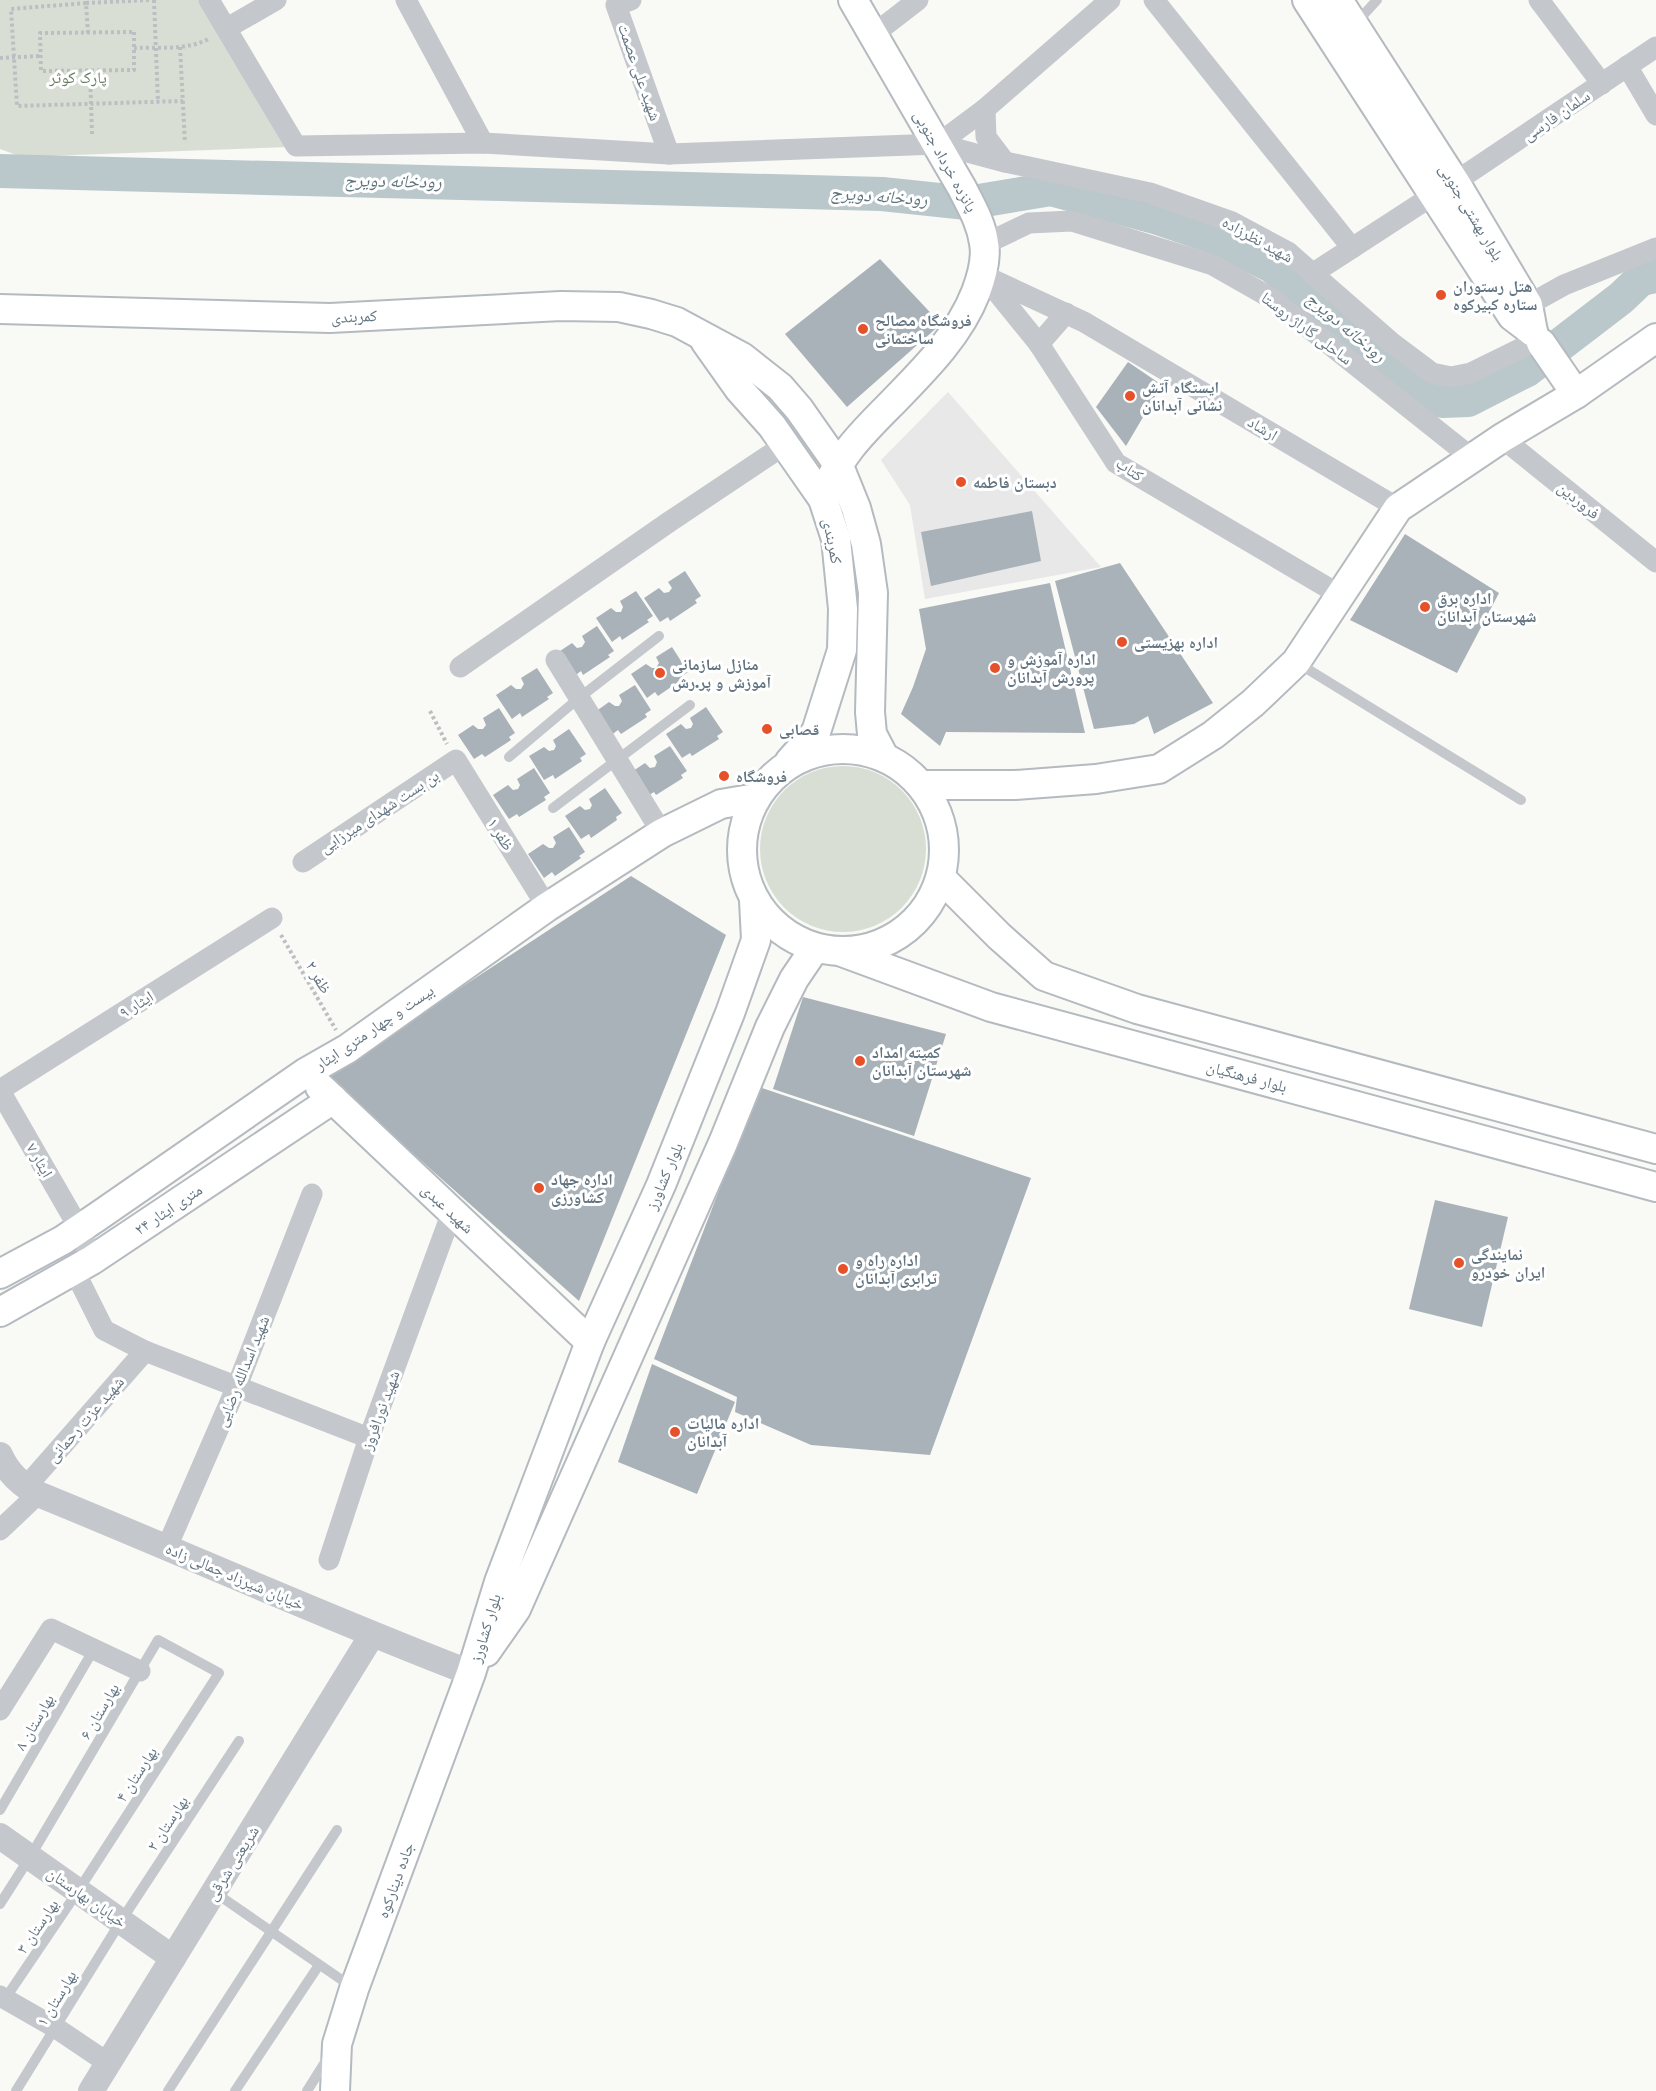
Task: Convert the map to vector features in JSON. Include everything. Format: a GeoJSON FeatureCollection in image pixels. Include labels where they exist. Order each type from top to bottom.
{"type":"FeatureCollection","features":[{"type":"Feature","properties":{"kind":"main road","name":"پانزده خرداد جنوبی"},"geometry":{"type":"LineString","coordinates":[[853,0],[938,144],[982,232]]}},
{"type":"Feature","properties":{"kind":"main road","name":"بلوار بهشتی جنوبی"},"geometry":{"type":"LineString","coordinates":[[1307,0],[1443,189]]}},
{"type":"Feature","properties":{"kind":"main road","name":"بلوار بهشتی جنوبی"},"geometry":{"type":"LineString","coordinates":[[1338,0],[1512,316],[1535,330],[1575,394]]}},
{"type":"Feature","properties":{"kind":"main road"},"geometry":{"type":"LineString","coordinates":[[823,500],[830,480],[856,439],[942,350],[969,309],[983,275],[982,232]]}},
{"type":"Feature","properties":{"kind":"main road","name":"کمربندی"},"geometry":{"type":"LineString","coordinates":[[0,309],[330,318],[561,306],[619,307],[677,322],[742,357],[780,387],[799,409],[839,466],[856,508],[866,544],[873,593],[870,712],[872,734],[884,757]]}},
{"type":"Feature","properties":{"kind":"main road","name":"کمربندی"},"geometry":{"type":"LineString","coordinates":[[702,337],[739,389],[786,444],[823,500],[836,539],[843,609],[842,650],[816,732],[783,769]]}},
{"type":"Feature","properties":{"kind":"main road"},"geometry":{"type":"LineString","coordinates":[[922,785],[1015,785],[1096,779],[1159,769],[1213,735],[1253,703],[1296,662],[1398,508],[1502,438],[1575,394],[1656,338]]}},
{"type":"Feature","properties":{"kind":"main road"},"geometry":{"type":"LineString","coordinates":[[842,748],[863,750],[884,757],[912,773],[922,785],[935,806],[943,829],[945,853],[941,878],[930,902],[914,923],[893,939],[868,949],[829,950],[791,938],[770,921],[754,900],[744,875],[741,849],[745,822],[756,798],[768,782],[783,769],[811,754],[842,748]]}},
{"type":"Feature","properties":{"kind":"main road","name":"بیست و چهار متری ایثار"},"geometry":{"type":"LineString","coordinates":[[0,1274],[80,1228],[347,1048],[547,907],[662,832],[721,804],[756,798]]}},
{"type":"Feature","properties":{"kind":"main road"},"geometry":{"type":"LineString","coordinates":[[941,878],[999,936],[1044,976],[1137,1009],[1656,1149]]}},
{"type":"Feature","properties":{"kind":"main road","name":"بلوار کشاورز"},"geometry":{"type":"LineString","coordinates":[[471,1673],[499,1582],[590,1342],[661,1185],[756,940],[754,900]]}},
{"type":"Feature","properties":{"kind":"main road","name":"بلوار کشاورز"},"geometry":{"type":"LineString","coordinates":[[471,1673],[516,1608],[723,1143],[770,1027],[794,979],[829,950]]}},
{"type":"Feature","properties":{"kind":"main road","name":"بلوار فرهنگیان"},"geometry":{"type":"LineString","coordinates":[[829,950],[992,1007],[1656,1187]]}},
{"type":"Feature","properties":{"kind":"main road","name":"شهید عبدی"},"geometry":{"type":"LineString","coordinates":[[306,1074],[590,1342]]}},
{"type":"Feature","properties":{"kind":"main road","name":"۲۴ متری ایثار"},"geometry":{"type":"LineString","coordinates":[[0,1312],[91,1259],[333,1099]]}},
{"type":"Feature","properties":{"kind":"main road"},"geometry":{"type":"LineString","coordinates":[[684,1127],[688,1144],[696,1152],[710,1154],[723,1143]]}},
{"type":"Feature","properties":{"kind":"main road"},"geometry":{"type":"LineString","coordinates":[[661,1185],[672,1169],[683,1164],[692,1168],[699,1177],[702,1189]]}},
{"type":"Feature","properties":{"kind":"main road"},"geometry":{"type":"LineString","coordinates":[[80,1228],[74,1242],[80,1245],[82,1259],[91,1259]]}},
{"type":"Feature","properties":{"kind":"main road","name":"جاده دینارکوه"},"geometry":{"type":"LineString","coordinates":[[335,2091],[337,2044],[354,1989],[471,1673]]}},
{"type":"Feature","properties":{"kind":"street"},"geometry":{"type":"LineString","coordinates":[[209,0],[227,28],[276,0]]}},
{"type":"Feature","properties":{"kind":"street"},"geometry":{"type":"LineString","coordinates":[[406,0],[483,143]]}},
{"type":"Feature","properties":{"kind":"street"},"geometry":{"type":"LineString","coordinates":[[874,34],[918,0]]}},
{"type":"Feature","properties":{"kind":"street"},"geometry":{"type":"LineString","coordinates":[[938,144],[985,109],[1110,0]]}},
{"type":"Feature","properties":{"kind":"street"},"geometry":{"type":"LineString","coordinates":[[1154,0],[1352,248]]}},
{"type":"Feature","properties":{"kind":"street"},"geometry":{"type":"LineString","coordinates":[[1539,0],[1602,84]]}},
{"type":"Feature","properties":{"kind":"street","name":"شهید علی عصمت"},"geometry":{"type":"LineString","coordinates":[[621,2],[669,154]]}},
{"type":"Feature","properties":{"kind":"street","name":"شهید نظرزاده"},"geometry":{"type":"LineString","coordinates":[[227,28],[296,146],[483,143],[669,154],[938,144],[1005,162],[1150,193],[1232,222],[1288,252],[1392,343],[1432,373],[1451,377],[1471,373],[1535,330],[1564,285],[1656,248]]}},
{"type":"Feature","properties":{"kind":"street","name":"سلمان فارسی"},"geometry":{"type":"LineString","coordinates":[[1312,274],[1656,47]]}},
{"type":"Feature","properties":{"kind":"street"},"geometry":{"type":"LineString","coordinates":[[1627,66],[1656,115]]}},
{"type":"Feature","properties":{"kind":"street"},"geometry":{"type":"LineString","coordinates":[[985,109],[986,137],[1005,162]]}},
{"type":"Feature","properties":{"kind":"street","name":"ساحلی گاراژ روستا"},"geometry":{"type":"LineString","coordinates":[[982,232],[1029,223],[1072,221],[1213,264],[1271,298],[1472,458]]}},
{"type":"Feature","properties":{"kind":"street","name":"ارشاد"},"geometry":{"type":"LineString","coordinates":[[983,275],[1066,313],[1398,508]]}},
{"type":"Feature","properties":{"kind":"street","name":"کتاب"},"geometry":{"type":"LineString","coordinates":[[983,275],[1039,344],[1116,463],[1340,595]]}},
{"type":"Feature","properties":{"kind":"street"},"geometry":{"type":"LineString","coordinates":[[1039,344],[1066,313]]}},
{"type":"Feature","properties":{"kind":"street","name":"فروردین"},"geometry":{"type":"LineString","coordinates":[[1502,438],[1656,562]]}},
{"type":"Feature","properties":{"kind":"street"},"geometry":{"type":"LineString","coordinates":[[460,667],[786,444]]}},
{"type":"Feature","properties":{"kind":"street"},"geometry":{"type":"LineString","coordinates":[[556,660],[662,832]]}},
{"type":"Feature","properties":{"kind":"street","name":"بن بست شهدای میرزایی"},"geometry":{"type":"LineString","coordinates":[[303,862],[456,760]]}},
{"type":"Feature","properties":{"kind":"street","name":"ظفر ۱"},"geometry":{"type":"LineString","coordinates":[[456,760],[547,907]]}},
{"type":"Feature","properties":{"kind":"street","name":"ایثار ۹"},"geometry":{"type":"LineString","coordinates":[[0,1091],[272,918]]}},
{"type":"Feature","properties":{"kind":"street","name":"ایثار ۷"},"geometry":{"type":"LineString","coordinates":[[0,1091],[80,1228]]}},
{"type":"Feature","properties":{"kind":"street","name":"شهید اسدالله رضایی"},"geometry":{"type":"LineString","coordinates":[[166,1547],[237,1386],[312,1194]]}},
{"type":"Feature","properties":{"kind":"street","name":"شهید نورافروز"},"geometry":{"type":"LineString","coordinates":[[329,1560],[369,1438],[452,1212]]}},
{"type":"Feature","properties":{"kind":"street"},"geometry":{"type":"LineString","coordinates":[[91,1259],[104,1330],[145,1350],[369,1438]]}},
{"type":"Feature","properties":{"kind":"street","name":"شهید عزت رحمانی"},"geometry":{"type":"LineString","coordinates":[[0,1530],[145,1350]]}},
{"type":"Feature","properties":{"kind":"street","name":"خیابان شیرزاد جمالی زاده"},"geometry":{"type":"LineString","coordinates":[[2,1464],[32,1491],[372,1635],[471,1673]]}},
{"type":"Feature","properties":{"kind":"street"},"geometry":{"type":"LineString","coordinates":[[0,1710],[51,1629],[140,1671]]}},
{"type":"Feature","properties":{"kind":"street","name":"شریعتی شرقی"},"geometry":{"type":"LineString","coordinates":[[91,2091],[372,1635]]}},
{"type":"Feature","properties":{"kind":"street","name":"خیابان بهارستان"},"geometry":{"type":"LineString","coordinates":[[0,1836],[174,1958]]}},
{"type":"Feature","properties":{"kind":"street"},"geometry":{"type":"LineString","coordinates":[[2,2001],[56,2028],[108,2063]]}},
{"type":"Feature","properties":{"kind":"lane"},"geometry":{"type":"LineString","coordinates":[[1354,26],[1377,0]]}},
{"type":"Feature","properties":{"kind":"lane"},"geometry":{"type":"LineString","coordinates":[[509,758],[579,698],[658,636]]}},
{"type":"Feature","properties":{"kind":"lane"},"geometry":{"type":"LineString","coordinates":[[1296,662],[1521,800]]}},
{"type":"Feature","properties":{"kind":"lane"},"geometry":{"type":"LineString","coordinates":[[553,808],[690,705]]}},
{"type":"Feature","properties":{"kind":"lane","name":"بهارستان ۶"},"geometry":{"type":"LineString","coordinates":[[0,1904],[158,1640],[219,1673]]}},
{"type":"Feature","properties":{"kind":"lane","name":"بهارستان ۸"},"geometry":{"type":"LineString","coordinates":[[0,1810],[93,1649]]}},
{"type":"Feature","properties":{"kind":"lane","name":"بهارستان ۴"},"geometry":{"type":"LineString","coordinates":[[78,1891],[219,1673]]}},
{"type":"Feature","properties":{"kind":"lane","name":"بهارستان ۲"},"geometry":{"type":"LineString","coordinates":[[121,1921],[239,1741]]}},
{"type":"Feature","properties":{"kind":"lane"},"geometry":{"type":"LineString","coordinates":[[168,2091],[337,1830]]}},
{"type":"Feature","properties":{"kind":"lane","name":"بهارستان ۳"},"geometry":{"type":"LineString","coordinates":[[2,2001],[78,1891]]}},
{"type":"Feature","properties":{"kind":"lane"},"geometry":{"type":"LineString","coordinates":[[213,1892],[354,1989]]}},
{"type":"Feature","properties":{"kind":"lane","name":"بهارستان ۱"},"geometry":{"type":"LineString","coordinates":[[16,2091],[121,1921]]}},
{"type":"Feature","properties":{"kind":"lane"},"geometry":{"type":"LineString","coordinates":[[235,2091],[319,1965]]}},
{"type":"Feature","properties":{"kind":"lane"},"geometry":{"type":"LineString","coordinates":[[307,2091],[337,2044]]}},
{"type":"Feature","properties":{"kind":"path"},"geometry":{"type":"LineString","coordinates":[[159,102],[152,0],[11,9],[17,106],[159,102],[183,101]]}},
{"type":"Feature","properties":{"kind":"path"},"geometry":{"type":"LineString","coordinates":[[86,3],[88,33]]}},
{"type":"Feature","properties":{"kind":"path"},"geometry":{"type":"LineString","coordinates":[[134,48],[201,44],[227,28]]}},
{"type":"Feature","properties":{"kind":"path"},"geometry":{"type":"LineString","coordinates":[[134,32],[134,48],[134,70],[41,71],[40,33],[134,32]]}},
{"type":"Feature","properties":{"kind":"path"},"geometry":{"type":"LineString","coordinates":[[180,47],[185,143]]}},
{"type":"Feature","properties":{"kind":"path"},"geometry":{"type":"LineString","coordinates":[[0,57],[40,56]]}},
{"type":"Feature","properties":{"kind":"path"},"geometry":{"type":"LineString","coordinates":[[90,71],[92,134]]}},
{"type":"Feature","properties":{"kind":"path"},"geometry":{"type":"LineString","coordinates":[[430,711],[456,760]]}},
{"type":"Feature","properties":{"kind":"path","name":"ظفر ۲"},"geometry":{"type":"LineString","coordinates":[[272,918],[347,1048]]}},
{"type":"Feature","properties":{"kind":"shaded area","name":"دبستان فاطمه"},"geometry":{"type":"Polygon","coordinates":[[[948,392],[1101,567],[925,599],[910,505],[881,460],[948,392]]]}},
{"type":"Feature","properties":{"kind":"green space","name":"پارک کوثر"},"geometry":{"type":"Polygon","coordinates":[[[0,0],[202,0],[290,147],[22,157],[0,149],[0,0]]]}},
{"type":"Feature","properties":{"kind":"green space"},"geometry":{"type":"Polygon","coordinates":[[[843,766],[859,767],[875,772],[902,790],[920,817],[925,833],[925,865],[920,881],[902,908],[875,926],[859,931],[843,932],[827,931],[811,926],[784,908],[766,881],[761,865],[760,849],[761,833],[766,817],[784,790],[811,772],[827,767],[843,766]]]}},
{"type":"Feature","properties":{"kind":"building","name":"فروشگاه مصالح ساختمانی"},"geometry":{"type":"Polygon","coordinates":[[[880,259],[941,324],[847,407],[785,334],[880,259]]]}},
{"type":"Feature","properties":{"kind":"building","name":"ایستگاه آتش نشانی آبدانان"},"geometry":{"type":"Polygon","coordinates":[[[1128,362],[1162,385],[1126,446],[1096,407],[1128,362]]]}},
{"type":"Feature","properties":{"kind":"building","name":"دبستان فاطمه"},"geometry":{"type":"Polygon","coordinates":[[[1032,511],[1041,561],[931,586],[921,532],[1032,511]]]}},
{"type":"Feature","properties":{"kind":"building","name":"اداره برق شهرستان آبدانان"},"geometry":{"type":"Polygon","coordinates":[[[1405,534],[1499,593],[1457,673],[1350,620],[1405,534]]]}},
{"type":"Feature","properties":{"kind":"building","name":"اداره بهزیستی"},"geometry":{"type":"Polygon","coordinates":[[[1120,563],[1213,703],[1154,734],[1148,716],[1134,724],[1094,729],[1055,581],[1120,563]]]}},
{"type":"Feature","properties":{"kind":"building","name":"منازل سازمانی آموزش و پر.رش"},"geometry":{"type":"Polygon","coordinates":[[[685,571],[701,596],[695,600],[697,603],[670,621],[668,617],[660,622],[644,598],[659,588],[664,593],[669,592],[672,588],[668,582],[685,571]]]}},
{"type":"Feature","properties":{"kind":"building","name":"اداره آموزش و پرورش آبدانان"},"geometry":{"type":"Polygon","coordinates":[[[1050,583],[1085,733],[946,732],[940,746],[901,714],[926,649],[919,609],[1050,583]]]}},
{"type":"Feature","properties":{"kind":"building","name":"منازل سازمانی آموزش و پر.رش"},"geometry":{"type":"Polygon","coordinates":[[[636,591],[653,616],[647,620],[649,622],[622,640],[620,636],[612,642],[596,618],[611,608],[616,612],[621,612],[623,607],[620,601],[636,591]]]}},
{"type":"Feature","properties":{"kind":"building"},"geometry":{"type":"Polygon","coordinates":[[[597,626],[614,651],[608,655],[610,657],[583,675],[581,671],[573,677],[557,653],[572,643],[577,648],[582,647],[585,642],[582,636],[597,626]]]}},
{"type":"Feature","properties":{"kind":"building","name":"منازل سازمانی آموزش و پر.رش"},"geometry":{"type":"Polygon","coordinates":[[[672,647],[688,672],[682,676],[684,678],[658,696],[655,692],[647,698],[631,674],[646,664],[656,668],[659,663],[656,657],[672,647]]]}},
{"type":"Feature","properties":{"kind":"building"},"geometry":{"type":"Polygon","coordinates":[[[537,668],[553,693],[547,697],[549,699],[522,717],[520,713],[512,719],[496,695],[511,685],[516,689],[521,689],[524,684],[521,678],[537,668]]]}},
{"type":"Feature","properties":{"kind":"building","name":"منازل سازمانی آموزش و پر.رش"},"geometry":{"type":"Polygon","coordinates":[[[635,685],[651,710],[645,714],[647,717],[621,734],[618,730],[610,736],[595,712],[609,702],[619,706],[622,701],[619,695],[635,685]]]}},
{"type":"Feature","properties":{"kind":"building","name":"منازل سازمانی آموزش و پر.رش"},"geometry":{"type":"Polygon","coordinates":[[[706,707],[723,732],[717,736],[719,739],[692,756],[690,753],[682,758],[666,734],[681,724],[686,729],[691,728],[693,724],[690,718],[706,707]]]}},
{"type":"Feature","properties":{"kind":"building"},"geometry":{"type":"Polygon","coordinates":[[[499,708],[515,733],[509,737],[511,740],[485,757],[482,754],[474,759],[458,735],[473,725],[478,729],[483,729],[486,725],[483,718],[499,708]]]}},
{"type":"Feature","properties":{"kind":"building"},"geometry":{"type":"Polygon","coordinates":[[[569,729],[586,754],[580,758],[582,761],[555,779],[553,775],[544,780],[529,756],[544,747],[549,751],[554,750],[556,746],[553,740],[569,729]]]}},
{"type":"Feature","properties":{"kind":"building"},"geometry":{"type":"Polygon","coordinates":[[[670,746],[687,771],[681,775],[683,778],[656,795],[654,792],[646,797],[630,773],[645,763],[650,768],[655,767],[657,762],[654,756],[670,746]]]}},
{"type":"Feature","properties":{"kind":"building"},"geometry":{"type":"Polygon","coordinates":[[[534,768],[550,793],[544,797],[546,800],[519,817],[517,814],[509,819],[493,795],[508,785],[513,790],[518,789],[520,785],[517,779],[534,768]]]}},
{"type":"Feature","properties":{"kind":"building"},"geometry":{"type":"Polygon","coordinates":[[[605,788],[622,813],[616,817],[617,820],[591,838],[589,834],[581,839],[565,816],[580,806],[585,810],[590,809],[592,805],[589,799],[605,788]]]}},
{"type":"Feature","properties":{"kind":"building"},"geometry":{"type":"Polygon","coordinates":[[[569,827],[585,852],[579,856],[581,858],[555,876],[552,872],[544,878],[528,854],[543,844],[553,848],[556,843],[553,837],[569,827]]]}},
{"type":"Feature","properties":{"kind":"building","name":"اداره جهاد کشاورزی"},"geometry":{"type":"Polygon","coordinates":[[[631,876],[726,935],[579,1301],[326,1076],[631,876]]]}},
{"type":"Feature","properties":{"kind":"building","name":"کمیته امداد شهرستان آبدانان"},"geometry":{"type":"Polygon","coordinates":[[[803,997],[946,1034],[914,1136],[773,1089],[803,997]]]}},
{"type":"Feature","properties":{"kind":"building","name":"اداره راه و ترابری آبدانان"},"geometry":{"type":"Polygon","coordinates":[[[759,1087],[1031,1178],[930,1455],[811,1445],[735,1412],[737,1397],[654,1359],[759,1087]]]}},
{"type":"Feature","properties":{"kind":"building","name":"نمایندگی ایران خودرو"},"geometry":{"type":"Polygon","coordinates":[[[1435,1200],[1508,1217],[1482,1327],[1409,1309],[1435,1200]]]}},
{"type":"Feature","properties":{"kind":"building","name":"اداره مالیات آبدانان"},"geometry":{"type":"Polygon","coordinates":[[[652,1364],[735,1402],[697,1494],[618,1462],[652,1364]]]}},
{"type":"Feature","properties":{"kind":"waterway","name":"رودخانه دویرج"},"geometry":{"type":"LineString","coordinates":[[0,171],[882,194],[967,203],[1051,189],[1155,217],[1216,238],[1272,266],[1415,385],[1442,401],[1468,400],[1527,370],[1621,298],[1641,279],[1656,276]]}},
{"type":"Feature","properties":{"kind":"place","name":"هتل رستوران ستاره کبیرکوه"},"geometry":{"type":"Point","coordinates":[1441,295]}},
{"type":"Feature","properties":{"kind":"place","name":"فروشگاه مصالح ساختمانی"},"geometry":{"type":"Point","coordinates":[863,329]}},
{"type":"Feature","properties":{"kind":"place","name":"ایستگاه آتش نشانی آبدانان"},"geometry":{"type":"Point","coordinates":[1130,396]}},
{"type":"Feature","properties":{"kind":"place","name":"دبستان فاطمه"},"geometry":{"type":"Point","coordinates":[961,482]}},
{"type":"Feature","properties":{"kind":"place","name":"اداره برق شهرستان آبدانان"},"geometry":{"type":"Point","coordinates":[1425,607]}},
{"type":"Feature","properties":{"kind":"place","name":"اداره بهزیستی"},"geometry":{"type":"Point","coordinates":[1122,642]}},
{"type":"Feature","properties":{"kind":"place","name":"اداره آموزش و پرورش آبدانان"},"geometry":{"type":"Point","coordinates":[995,668]}},
{"type":"Feature","properties":{"kind":"place","name":"منازل سازمانی آموزش و پر.رش"},"geometry":{"type":"Point","coordinates":[660,673]}},
{"type":"Feature","properties":{"kind":"place","name":"قصابی"},"geometry":{"type":"Point","coordinates":[767,729]}},
{"type":"Feature","properties":{"kind":"place","name":"فروشگاه"},"geometry":{"type":"Point","coordinates":[724,776]}},
{"type":"Feature","properties":{"kind":"place","name":"کمیته امداد شهرستان آبدانان"},"geometry":{"type":"Point","coordinates":[860,1061]}},
{"type":"Feature","properties":{"kind":"place","name":"اداره جهاد کشاورزی"},"geometry":{"type":"Point","coordinates":[539,1188]}},
{"type":"Feature","properties":{"kind":"place","name":"نمایندگی ایران خودرو"},"geometry":{"type":"Point","coordinates":[1459,1263]}},
{"type":"Feature","properties":{"kind":"place","name":"اداره راه و ترابری آبدانان"},"geometry":{"type":"Point","coordinates":[843,1269]}},
{"type":"Feature","properties":{"kind":"place","name":"اداره مالیات آبدانان"},"geometry":{"type":"Point","coordinates":[675,1432]}}]}
